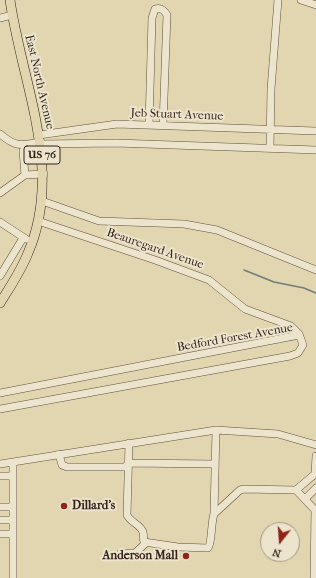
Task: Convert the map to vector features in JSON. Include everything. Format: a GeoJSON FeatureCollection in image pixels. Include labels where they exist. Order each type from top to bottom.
{"type":"FeatureCollection","features":[{"type":"Feature","properties":{"kind":"main road","name":"East North Avenue"},"geometry":{"type":"LineString","coordinates":[[0,304],[29,253],[42,201],[44,174],[40,140],[10,0]]}},
{"type":"Feature","properties":{"kind":"street"},"geometry":{"type":"LineString","coordinates":[[270,148],[271,89],[278,0]]}},
{"type":"Feature","properties":{"kind":"street"},"geometry":{"type":"LineString","coordinates":[[301,0],[316,5]]}},
{"type":"Feature","properties":{"kind":"street"},"geometry":{"type":"LineString","coordinates":[[149,125],[152,18],[155,9],[157,8],[164,11],[167,15],[163,125]]}},
{"type":"Feature","properties":{"kind":"street"},"geometry":{"type":"LineString","coordinates":[[0,18],[12,15]]}},
{"type":"Feature","properties":{"kind":"street","name":"Jeb Stuart Avenue"},"geometry":{"type":"LineString","coordinates":[[40,140],[102,125],[163,125],[316,131]]}},
{"type":"Feature","properties":{"kind":"street"},"geometry":{"type":"LineString","coordinates":[[0,134],[11,143],[17,145],[40,140],[316,150]]}},
{"type":"Feature","properties":{"kind":"street"},"geometry":{"type":"LineString","coordinates":[[23,151],[25,175]]}},
{"type":"Feature","properties":{"kind":"street"},"geometry":{"type":"LineString","coordinates":[[0,193],[25,175],[44,174]]}},
{"type":"Feature","properties":{"kind":"street","name":"Beauregard Avenue"},"geometry":{"type":"LineString","coordinates":[[42,201],[99,221],[184,224],[205,227],[245,240],[316,270]]}},
{"type":"Feature","properties":{"kind":"street","name":"Beauregard Avenue"},"geometry":{"type":"LineString","coordinates":[[38,221],[155,260],[209,280],[245,309],[291,326],[299,335]]}},
{"type":"Feature","properties":{"kind":"street"},"geometry":{"type":"LineString","coordinates":[[0,222],[23,238],[32,241]]}},
{"type":"Feature","properties":{"kind":"street"},"geometry":{"type":"LineString","coordinates":[[0,276],[23,238]]}},
{"type":"Feature","properties":{"kind":"street","name":"Bedford Forest Avenue"},"geometry":{"type":"LineString","coordinates":[[0,393],[299,335],[302,345],[298,353],[290,356],[0,409]]}},
{"type":"Feature","properties":{"kind":"street"},"geometry":{"type":"LineString","coordinates":[[120,554],[135,553],[146,543],[208,548],[211,544],[212,521],[214,514],[216,430]]}},
{"type":"Feature","properties":{"kind":"street"},"geometry":{"type":"LineString","coordinates":[[0,464],[216,430],[278,434],[316,445]]}},
{"type":"Feature","properties":{"kind":"street"},"geometry":{"type":"LineString","coordinates":[[129,443],[127,515],[130,520],[143,532],[143,541],[146,543]]}},
{"type":"Feature","properties":{"kind":"street"},"geometry":{"type":"LineString","coordinates":[[59,454],[62,465],[67,467],[125,467],[129,463],[214,464]]}},
{"type":"Feature","properties":{"kind":"street"},"geometry":{"type":"LineString","coordinates":[[214,514],[240,490],[296,490],[315,474],[316,456]]}},
{"type":"Feature","properties":{"kind":"street"},"geometry":{"type":"LineString","coordinates":[[13,462],[13,578]]}},
{"type":"Feature","properties":{"kind":"street"},"geometry":{"type":"LineString","coordinates":[[0,476],[13,476]]}},
{"type":"Feature","properties":{"kind":"street"},"geometry":{"type":"LineString","coordinates":[[305,499],[316,488]]}},
{"type":"Feature","properties":{"kind":"street"},"geometry":{"type":"LineString","coordinates":[[296,490],[314,505],[314,578]]}},
{"type":"Feature","properties":{"kind":"street"},"geometry":{"type":"LineString","coordinates":[[0,506],[12,507]]}},
{"type":"Feature","properties":{"kind":"street"},"geometry":{"type":"LineString","coordinates":[[0,520],[12,520]]}},
{"type":"Feature","properties":{"kind":"street"},"geometry":{"type":"LineString","coordinates":[[0,534],[12,534]]}},
{"type":"Feature","properties":{"kind":"waterway"},"geometry":{"type":"LineString","coordinates":[[244,270],[274,282],[304,288],[316,293]]}},
{"type":"Feature","properties":{"kind":"place","name":"Dillard's"},"geometry":{"type":"Point","coordinates":[64,506]}},
{"type":"Feature","properties":{"kind":"place","name":"Anderson Mall"},"geometry":{"type":"Point","coordinates":[186,556]}}]}
